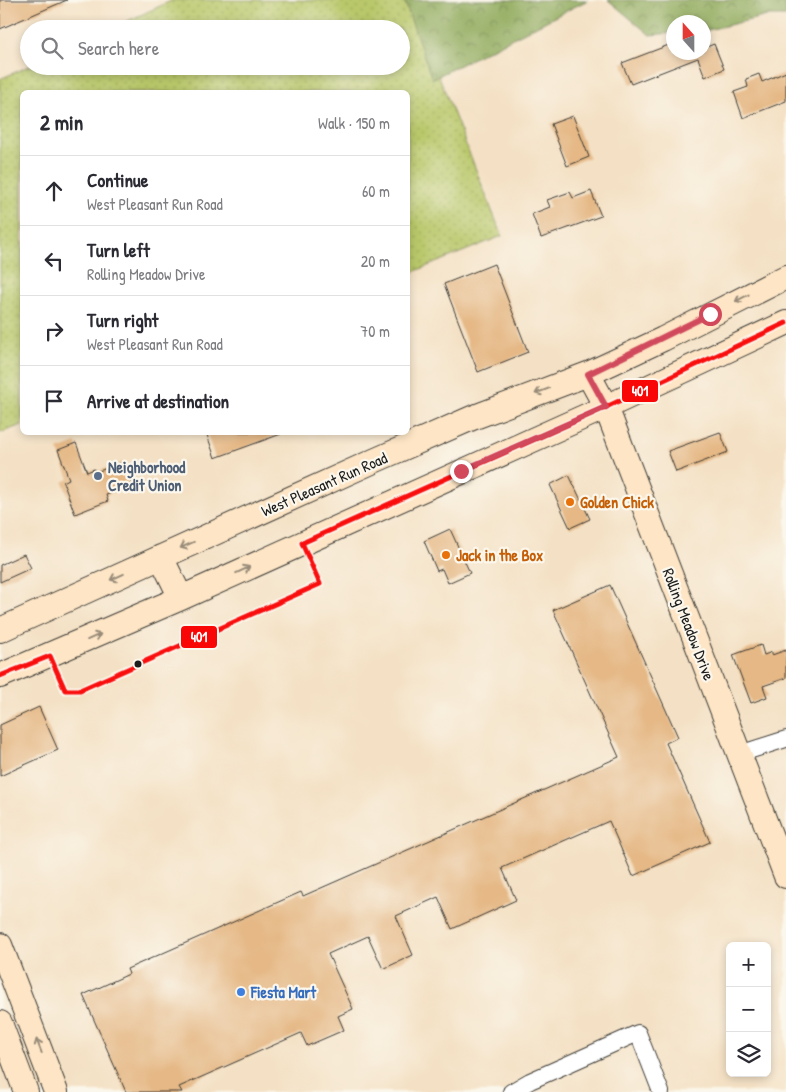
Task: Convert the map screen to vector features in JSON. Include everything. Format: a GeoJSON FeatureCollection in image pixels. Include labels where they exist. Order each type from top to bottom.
{"type":"FeatureCollection","features":[{"type":"Feature","properties":{"kind":"main road","name":"West Pleasant Run Road"},"geometry":{"type":"LineString","coordinates":[[0,630],[463,422],[588,374],[786,277]]}},
{"type":"Feature","properties":{"kind":"main road"},"geometry":{"type":"LineString","coordinates":[[0,676],[181,598],[606,407],[786,323]]}},
{"type":"Feature","properties":{"kind":"main road","name":"Rolling Meadow Drive"},"geometry":{"type":"LineString","coordinates":[[588,374],[606,407],[786,876]]}},
{"type":"Feature","properties":{"kind":"main road"},"geometry":{"type":"LineString","coordinates":[[161,557],[181,598]]}},
{"type":"Feature","properties":{"kind":"main road"},"geometry":{"type":"LineString","coordinates":[[0,945],[10,1001],[56,1092]]}},
{"type":"Feature","properties":{"kind":"main road"},"geometry":{"type":"LineString","coordinates":[[0,1022],[26,1092]]}},
{"type":"Feature","properties":{"kind":"street"},"geometry":{"type":"LineString","coordinates":[[739,754],[786,739]]}},
{"type":"Feature","properties":{"kind":"street"},"geometry":{"type":"LineString","coordinates":[[513,1091],[530,1081],[638,1033],[661,1092]]}},
{"type":"Feature","properties":{"kind":"green space"},"geometry":{"type":"Polygon","coordinates":[[[173,0],[409,0],[502,236],[410,273],[410,90],[20,90],[20,426],[0,433],[0,79],[20,70],[20,75],[410,75],[410,20],[130,20],[173,0]]]}},
{"type":"Feature","properties":{"kind":"green space"},"geometry":{"type":"Polygon","coordinates":[[[404,0],[588,0],[432,79],[404,0]]]}},
{"type":"Feature","properties":{"kind":"green space"},"geometry":{"type":"Polygon","coordinates":[[[608,0],[786,0],[786,16],[767,16],[711,29],[711,15],[666,15],[666,34],[650,35],[608,0]]]}},
{"type":"Feature","properties":{"kind":"building"},"geometry":{"type":"Polygon","coordinates":[[[0,0],[67,0],[20,20],[0,29],[0,0]]]}},
{"type":"Feature","properties":{"kind":"building"},"geometry":{"type":"Polygon","coordinates":[[[714,44],[724,69],[705,77],[699,60],[711,60],[711,45],[714,44]]]}},
{"type":"Feature","properties":{"kind":"building"},"geometry":{"type":"Polygon","coordinates":[[[666,46],[666,60],[693,60],[631,84],[622,63],[666,46]]]}},
{"type":"Feature","properties":{"kind":"building"},"geometry":{"type":"Polygon","coordinates":[[[786,72],[786,101],[743,118],[734,92],[748,87],[746,79],[759,74],[762,82],[786,72]]]}},
{"type":"Feature","properties":{"kind":"building"},"geometry":{"type":"Polygon","coordinates":[[[573,116],[589,157],[567,166],[551,124],[573,116]]]}},
{"type":"Feature","properties":{"kind":"building"},"geometry":{"type":"Polygon","coordinates":[[[591,191],[601,216],[541,238],[532,214],[550,207],[547,200],[570,192],[573,198],[591,191]]]}},
{"type":"Feature","properties":{"kind":"building"},"geometry":{"type":"Polygon","coordinates":[[[494,264],[528,352],[478,372],[444,284],[494,264]]]}},
{"type":"Feature","properties":{"kind":"building"},"geometry":{"type":"Polygon","coordinates":[[[720,432],[728,452],[676,472],[668,451],[720,432]]]}},
{"type":"Feature","properties":{"kind":"building"},"geometry":{"type":"Polygon","coordinates":[[[207,435],[278,435],[215,458],[207,435]]]}},
{"type":"Feature","properties":{"kind":"building","name":"Neighborhood Credit Union"},"geometry":{"type":"Polygon","coordinates":[[[76,443],[87,472],[94,469],[96,472],[124,462],[133,485],[106,495],[108,501],[75,514],[63,482],[69,479],[58,450],[76,443]]]}},
{"type":"Feature","properties":{"kind":"building","name":"Golden Chick"},"geometry":{"type":"Polygon","coordinates":[[[569,475],[590,519],[570,528],[550,485],[569,475]]]}},
{"type":"Feature","properties":{"kind":"building","name":"Jack in the Box"},"geometry":{"type":"Polygon","coordinates":[[[450,529],[470,573],[448,583],[442,569],[437,571],[424,541],[450,529]]]}},
{"type":"Feature","properties":{"kind":"building"},"geometry":{"type":"Polygon","coordinates":[[[24,554],[31,568],[0,582],[0,565],[24,554]]]}},
{"type":"Feature","properties":{"kind":"building"},"geometry":{"type":"Polygon","coordinates":[[[610,585],[678,737],[666,743],[710,842],[633,876],[609,821],[502,868],[516,900],[452,929],[438,897],[396,916],[413,955],[383,969],[368,936],[328,954],[353,1009],[338,1016],[344,1030],[307,1046],[301,1033],[179,1087],[182,1092],[126,1092],[83,995],[129,974],[127,969],[301,892],[303,896],[619,757],[553,610],[610,585]]]}},
{"type":"Feature","properties":{"kind":"building"},"geometry":{"type":"Polygon","coordinates":[[[761,645],[764,655],[772,652],[772,655],[786,650],[786,678],[763,686],[767,697],[751,703],[733,655],[761,645]]]}},
{"type":"Feature","properties":{"kind":"building"},"geometry":{"type":"Polygon","coordinates":[[[39,707],[58,750],[0,776],[0,725],[39,707]]]}},
{"type":"Feature","properties":{"kind":"transit line","name":"401"},"geometry":{"type":"LineString","coordinates":[[0,676],[50,656],[65,690],[80,690],[320,584],[302,543],[606,407],[786,323]]}},
{"type":"Feature","properties":{"kind":"place","name":"Neighborhood Credit Union"},"geometry":{"type":"Point","coordinates":[98,476]}},
{"type":"Feature","properties":{"kind":"place","name":"Golden Chick"},"geometry":{"type":"Point","coordinates":[570,502]}},
{"type":"Feature","properties":{"kind":"place","name":"Jack in the Box"},"geometry":{"type":"Point","coordinates":[446,555]}},
{"type":"Feature","properties":{"kind":"place","name":"Fiesta Mart"},"geometry":{"type":"Point","coordinates":[241,992]}},
{"type":"Feature","properties":{"kind":"route"},"geometry":{"type":"LineString","coordinates":[[461,471],[606,407],[588,374],[710,314]]}}]}
